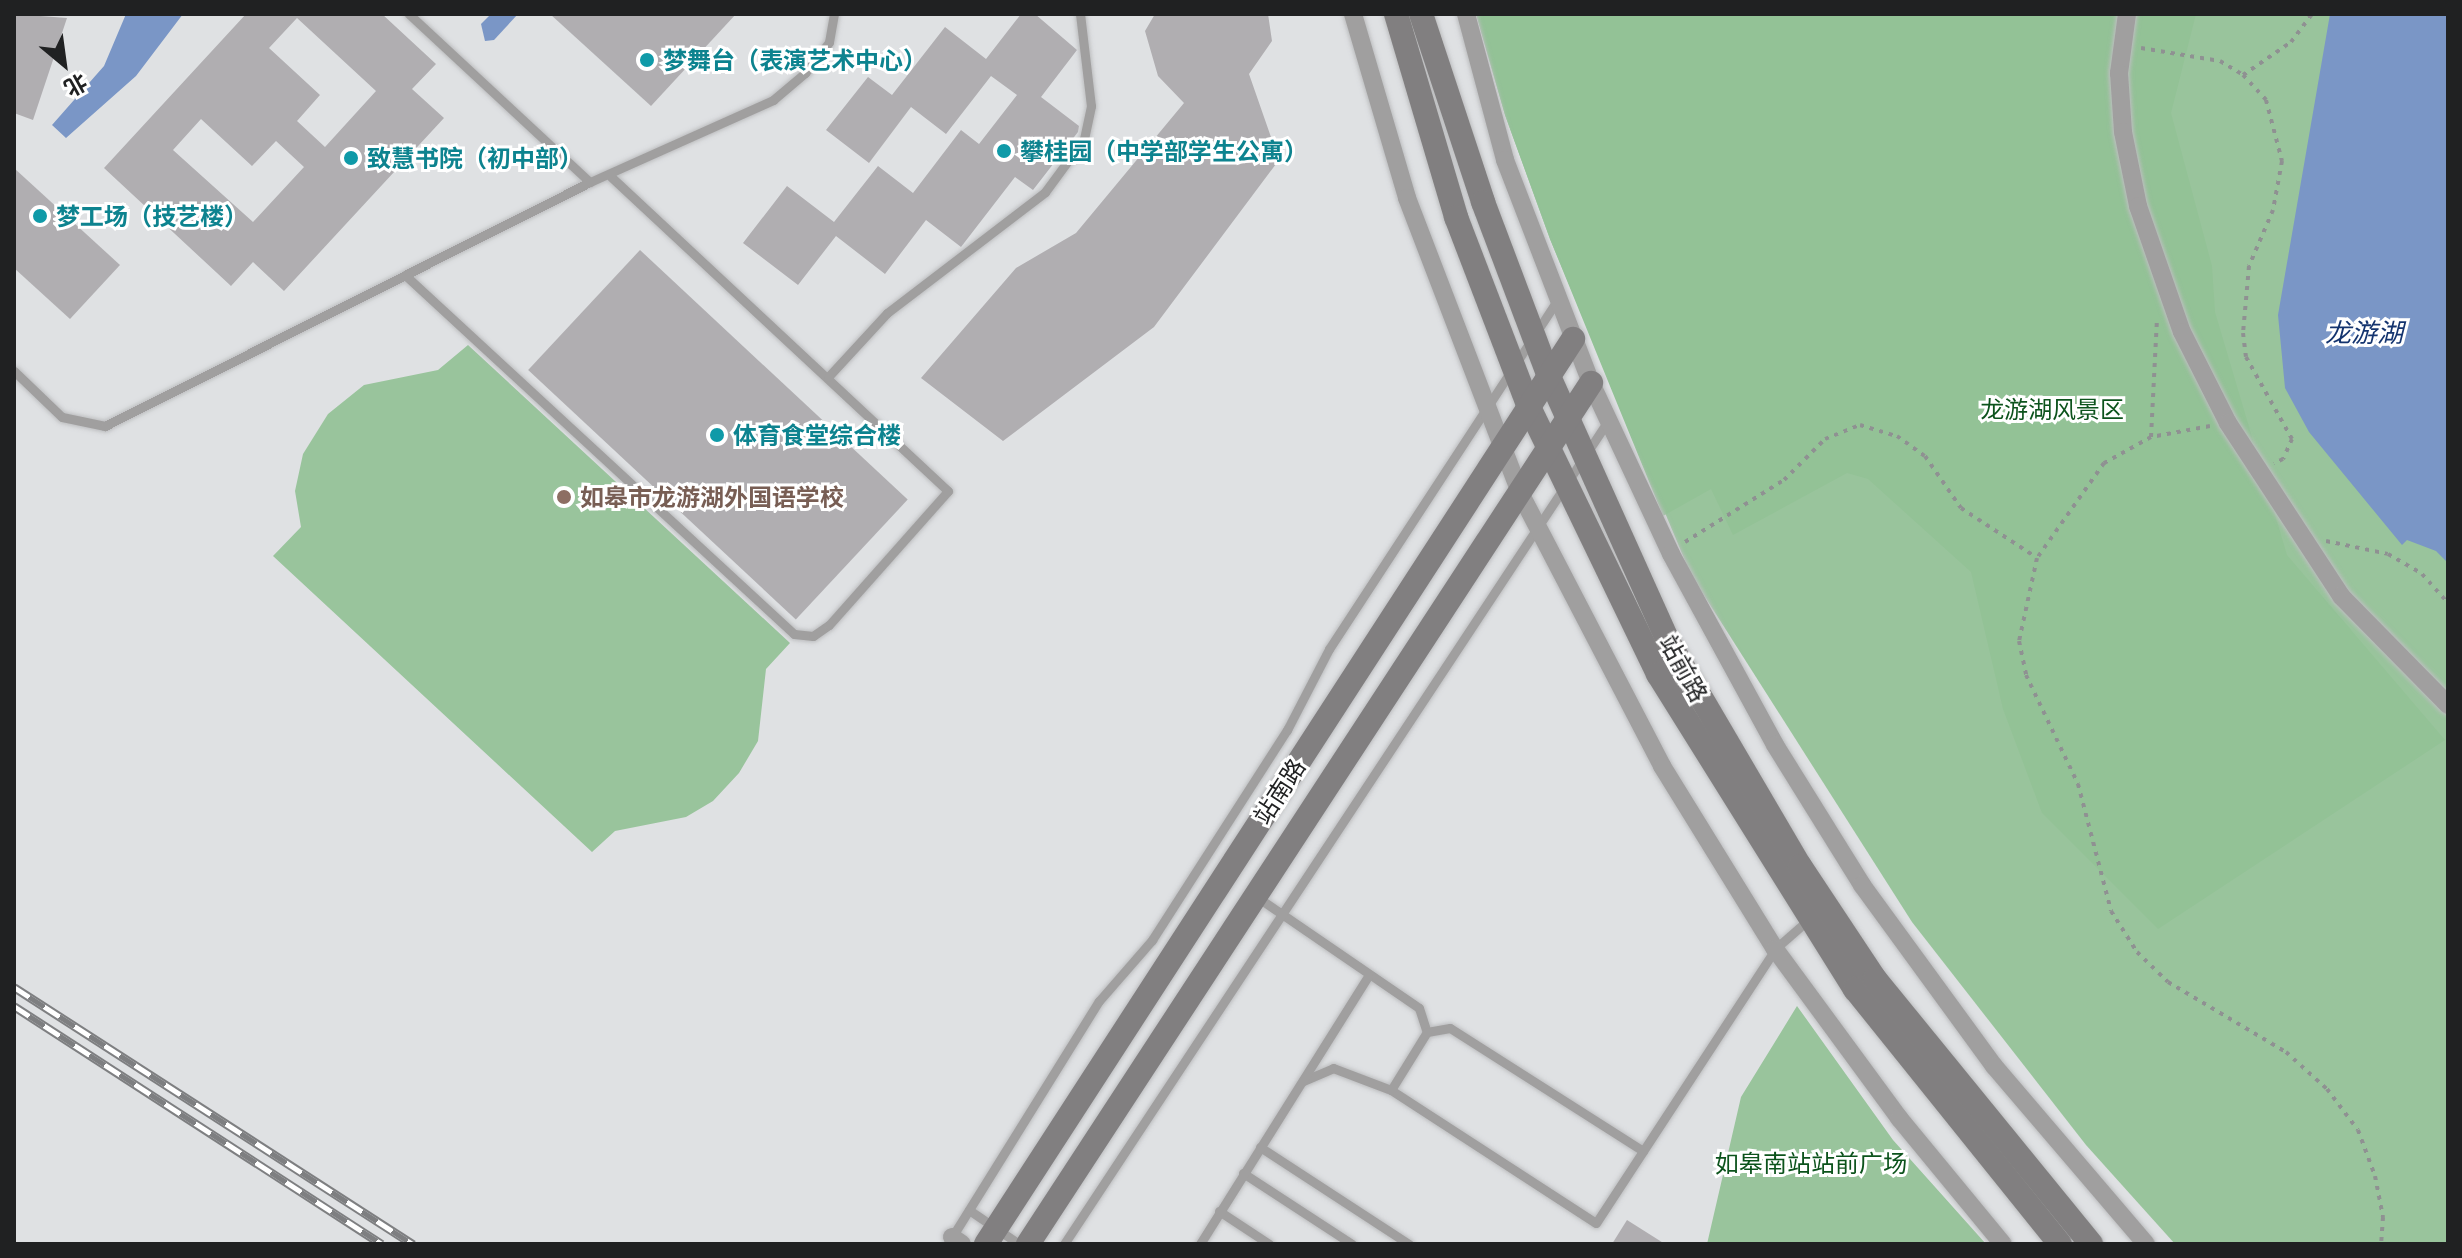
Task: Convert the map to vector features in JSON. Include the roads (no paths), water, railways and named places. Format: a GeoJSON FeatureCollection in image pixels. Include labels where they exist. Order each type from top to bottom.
{"type":"FeatureCollection","features":[{"type":"Feature","properties":{"kind":"street"},"geometry":{"type":"LineString","coordinates":[[1353,14],[1407,198],[1520,493],[1662,766],[1775,949],[1899,1118],[2003,1244]]}},
{"type":"Feature","properties":{"kind":"street","name":"站前路"},"geometry":{"type":"LineString","coordinates":[[1396,14],[1456,217],[1528,405],[1547,451],[1658,674],[1855,989],[2060,1244]]}},
{"type":"Feature","properties":{"kind":"street","name":"站前路"},"geometry":{"type":"LineString","coordinates":[[1421,14],[1533,337],[1669,643],[1800,866],[1875,979],[2091,1244]]}},
{"type":"Feature","properties":{"kind":"street"},"geometry":{"type":"LineString","coordinates":[[1466,14],[1505,160],[1591,383],[1671,554],[1775,745],[1862,885],[1994,1066],[2146,1244]]}},
{"type":"Feature","properties":{"kind":"street"},"geometry":{"type":"LineString","coordinates":[[2127,14],[2121,41],[2123,132],[2138,206],[2182,332],[2228,423],[2300,536],[2380,640],[2448,705]]}},
{"type":"Feature","properties":{"kind":"street","name":"站南路"},"geometry":{"type":"LineString","coordinates":[[992,1236],[1573,339]]}},
{"type":"Feature","properties":{"kind":"street","name":"站南路"},"geometry":{"type":"LineString","coordinates":[[1028,1244],[1253,894],[1591,383]]}},
{"type":"Feature","properties":{"kind":"lane"},"geometry":{"type":"LineString","coordinates":[[409,14],[590,182]]}},
{"type":"Feature","properties":{"kind":"lane"},"geometry":{"type":"LineString","coordinates":[[14,371],[62,417],[105,426],[590,182],[611,177],[773,100],[805,73],[829,42],[834,14]]}},
{"type":"Feature","properties":{"kind":"lane"},"geometry":{"type":"LineString","coordinates":[[828,377],[887,313],[1045,192],[1084,139],[1091,106],[1080,14]]}},
{"type":"Feature","properties":{"kind":"lane"},"geometry":{"type":"LineString","coordinates":[[405,275],[794,634],[813,636],[829,625],[948,491],[611,177]]}},
{"type":"Feature","properties":{"kind":"lane"},"geometry":{"type":"LineString","coordinates":[[954,1242],[969,1210],[1099,1001],[1152,940],[1287,730],[1329,649],[1557,301]]}},
{"type":"Feature","properties":{"kind":"lane"},"geometry":{"type":"LineString","coordinates":[[1064,1244],[1608,421]]}},
{"type":"Feature","properties":{"kind":"lane"},"geometry":{"type":"LineString","coordinates":[[1253,894],[1368,976],[1419,1008],[1427,1032]]}},
{"type":"Feature","properties":{"kind":"lane"},"geometry":{"type":"LineString","coordinates":[[1303,1081],[1333,1068],[1391,1090],[1596,1223],[1775,949],[1809,919]]}},
{"type":"Feature","properties":{"kind":"lane"},"geometry":{"type":"LineString","coordinates":[[1200,1244],[1368,976]]}},
{"type":"Feature","properties":{"kind":"lane"},"geometry":{"type":"LineString","coordinates":[[1391,1090],[1427,1032],[1450,1028],[1643,1151]]}},
{"type":"Feature","properties":{"kind":"lane"},"geometry":{"type":"LineString","coordinates":[[1260,1147],[1409,1244]]}},
{"type":"Feature","properties":{"kind":"lane"},"geometry":{"type":"LineString","coordinates":[[1243,1173],[1352,1244]]}},
{"type":"Feature","properties":{"kind":"lane"},"geometry":{"type":"LineString","coordinates":[[969,1210],[992,1236],[1019,1244]]}},
{"type":"Feature","properties":{"kind":"lane"},"geometry":{"type":"LineString","coordinates":[[1219,1211],[1269,1244]]}},
{"type":"Feature","properties":{"kind":"water"},"geometry":{"type":"Polygon","coordinates":[[[126,14],[183,14],[136,76],[66,138],[52,125],[104,66],[126,14]]]}},
{"type":"Feature","properties":{"kind":"water"},"geometry":{"type":"Polygon","coordinates":[[[491,14],[518,14],[494,40],[485,41],[481,24],[491,14]]]}},
{"type":"Feature","properties":{"kind":"water","name":"龙游湖"},"geometry":{"type":"Polygon","coordinates":[[[2330,14],[2448,14],[2448,563],[2436,551],[2407,540],[2402,545],[2309,432],[2285,388],[2278,315],[2330,14]]]}},
{"type":"Feature","properties":{"kind":"railway"},"geometry":{"type":"LineString","coordinates":[[14,987],[413,1244]]}},
{"type":"Feature","properties":{"kind":"railway"},"geometry":{"type":"LineString","coordinates":[[14,1006],[382,1244]]}},
{"type":"Feature","properties":{"kind":"place","name":"梦舞台（表演艺术中心）"},"geometry":{"type":"Point","coordinates":[647,60]}},
{"type":"Feature","properties":{"kind":"place","name":"攀桂园（中学部学生公寓）"},"geometry":{"type":"Point","coordinates":[1004,151]}},
{"type":"Feature","properties":{"kind":"place","name":"致慧书院（初中部）"},"geometry":{"type":"Point","coordinates":[351,158]}},
{"type":"Feature","properties":{"kind":"place","name":"梦工场（技艺楼）"},"geometry":{"type":"Point","coordinates":[40,216]}},
{"type":"Feature","properties":{"kind":"place","name":"体育食堂综合楼"},"geometry":{"type":"Point","coordinates":[717,435]}},
{"type":"Feature","properties":{"kind":"place","name":"如皋市龙游湖外国语学校"},"geometry":{"type":"Point","coordinates":[564,497]}},
{"type":"Feature","properties":{"kind":"park label","name":"龙游湖风景区"},"geometry":{"type":"Point","coordinates":[2052,409]}},
{"type":"Feature","properties":{"kind":"park label","name":"如皋南站站前广场"},"geometry":{"type":"Point","coordinates":[1811,1163]}}]}
